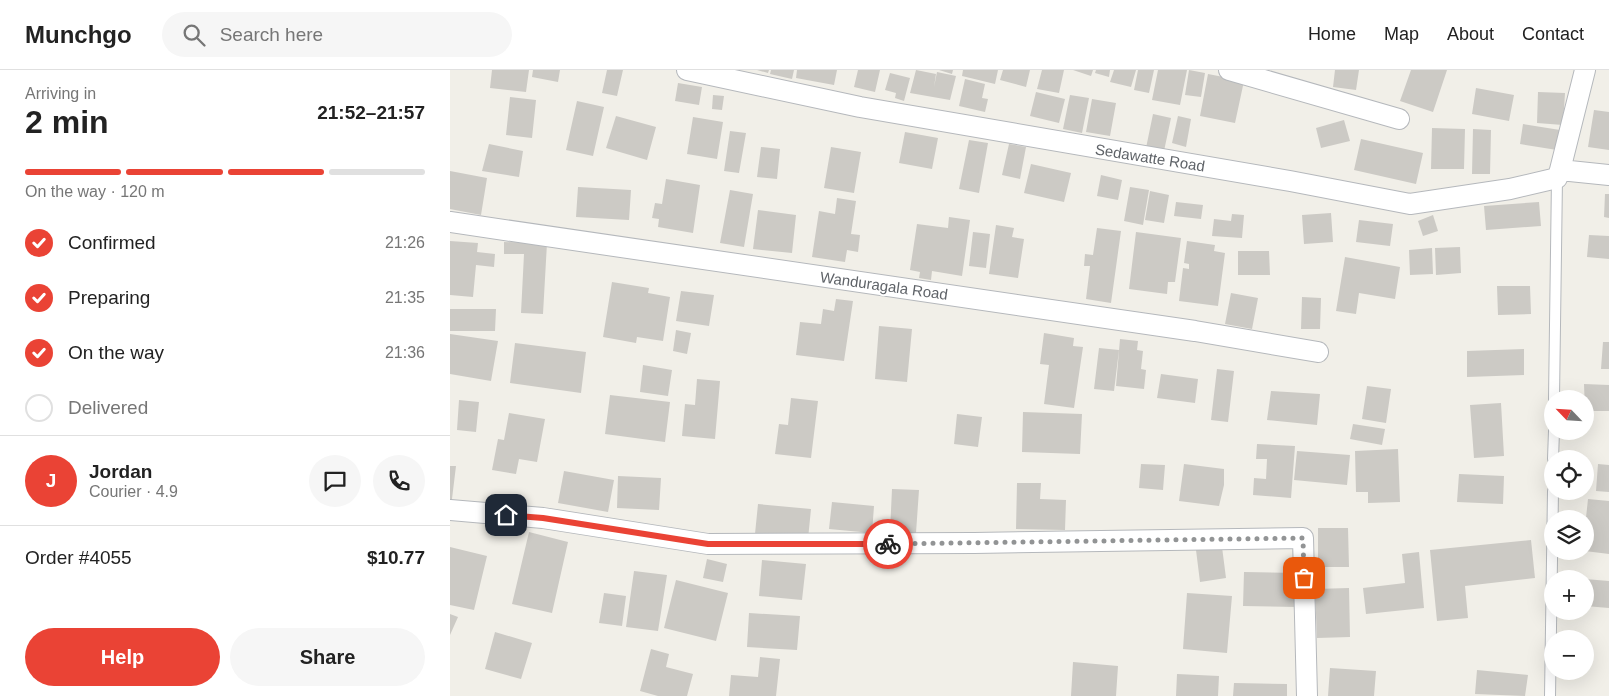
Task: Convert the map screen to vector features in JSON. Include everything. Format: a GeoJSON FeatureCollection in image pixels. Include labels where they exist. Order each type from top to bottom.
{"type":"FeatureCollection","features":[{"type":"Feature","properties":{"kind":"street","name":"Sedawatte Road"},"geometry":{"type":"LineString","coordinates":[[687,70],[860,107],[1290,181],[1410,204],[1510,189],[1558,174],[1609,175]]}},
{"type":"Feature","properties":{"kind":"street"},"geometry":{"type":"LineString","coordinates":[[1229,70],[1399,119]]}},
{"type":"Feature","properties":{"kind":"street"},"geometry":{"type":"LineString","coordinates":[[1558,174],[1585,70]]}},
{"type":"Feature","properties":{"kind":"street","name":"Wanduragala Road"},"geometry":{"type":"LineString","coordinates":[[450,222],[1185,330],[1318,352]]}},
{"type":"Feature","properties":{"kind":"street"},"geometry":{"type":"LineString","coordinates":[[450,510],[543,518],[708,544],[974,543],[1303,538],[1306,696]]}},
{"type":"Feature","properties":{"kind":"lane"},"geometry":{"type":"LineString","coordinates":[[1554,390],[1558,174]]}},
{"type":"Feature","properties":{"kind":"lane"},"geometry":{"type":"LineString","coordinates":[[1550,696],[1553,500]]}},
{"type":"Feature","properties":{"kind":"building"},"geometry":{"type":"Polygon","coordinates":[[[492,70],[529,70],[526,92],[490,88],[492,70]]]}},
{"type":"Feature","properties":{"kind":"building"},"geometry":{"type":"Polygon","coordinates":[[[533,70],[560,70],[558,82],[532,77],[533,70]]]}},
{"type":"Feature","properties":{"kind":"building"},"geometry":{"type":"Polygon","coordinates":[[[607,70],[623,70],[617,96],[602,93],[607,70]]]}},
{"type":"Feature","properties":{"kind":"building"},"geometry":{"type":"Polygon","coordinates":[[[757,70],[769,70],[768,73],[757,70]]]}},
{"type":"Feature","properties":{"kind":"building"},"geometry":{"type":"Polygon","coordinates":[[[771,70],[794,70],[792,79],[770,74],[771,70]]]}},
{"type":"Feature","properties":{"kind":"building"},"geometry":{"type":"Polygon","coordinates":[[[797,70],[837,70],[834,85],[796,78],[797,70]]]}},
{"type":"Feature","properties":{"kind":"building"},"geometry":{"type":"Polygon","coordinates":[[[858,70],[880,70],[875,92],[854,87],[858,70]]]}},
{"type":"Feature","properties":{"kind":"building"},"geometry":{"type":"Polygon","coordinates":[[[916,70],[936,74],[934,87],[937,72],[956,76],[950,100],[910,93],[916,70]]]}},
{"type":"Feature","properties":{"kind":"building"},"geometry":{"type":"Polygon","coordinates":[[[939,70],[953,70],[952,74],[939,70]]]}},
{"type":"Feature","properties":{"kind":"building"},"geometry":{"type":"Polygon","coordinates":[[[963,70],[998,70],[995,84],[962,76],[963,70]]]}},
{"type":"Feature","properties":{"kind":"building"},"geometry":{"type":"Polygon","coordinates":[[[1003,70],[1030,70],[1026,87],[1000,80],[1003,70]]]}},
{"type":"Feature","properties":{"kind":"building"},"geometry":{"type":"Polygon","coordinates":[[[1042,70],[1064,70],[1059,93],[1037,89],[1042,70]]]}},
{"type":"Feature","properties":{"kind":"building"},"geometry":{"type":"Polygon","coordinates":[[[1073,70],[1093,70],[1091,76],[1073,70]]]}},
{"type":"Feature","properties":{"kind":"building"},"geometry":{"type":"Polygon","coordinates":[[[1096,70],[1110,70],[1109,77],[1095,73],[1096,70]]]}},
{"type":"Feature","properties":{"kind":"building"},"geometry":{"type":"Polygon","coordinates":[[[1114,70],[1136,70],[1131,87],[1110,82],[1114,70]]]}},
{"type":"Feature","properties":{"kind":"building"},"geometry":{"type":"Polygon","coordinates":[[[1138,70],[1154,70],[1149,93],[1134,90],[1138,70]]]}},
{"type":"Feature","properties":{"kind":"building"},"geometry":{"type":"Polygon","coordinates":[[[1158,70],[1187,70],[1180,105],[1152,100],[1158,70]]]}},
{"type":"Feature","properties":{"kind":"building"},"geometry":{"type":"Polygon","coordinates":[[[1189,70],[1205,73],[1201,97],[1185,95],[1189,70]]]}},
{"type":"Feature","properties":{"kind":"building"},"geometry":{"type":"Polygon","coordinates":[[[1335,70],[1359,70],[1356,90],[1333,87],[1335,70]]]}},
{"type":"Feature","properties":{"kind":"building"},"geometry":{"type":"Polygon","coordinates":[[[1411,70],[1447,70],[1433,112],[1400,101],[1411,70]]]}},
{"type":"Feature","properties":{"kind":"building"},"geometry":{"type":"Polygon","coordinates":[[[890,73],[910,78],[904,101],[895,98],[896,93],[885,90],[890,73]]]}},
{"type":"Feature","properties":{"kind":"building"},"geometry":{"type":"Polygon","coordinates":[[[1208,74],[1244,81],[1235,123],[1200,116],[1208,74]]]}},
{"type":"Feature","properties":{"kind":"building"},"geometry":{"type":"Polygon","coordinates":[[[965,79],[985,84],[982,98],[988,99],[985,112],[959,106],[965,79]]]}},
{"type":"Feature","properties":{"kind":"building"},"geometry":{"type":"Polygon","coordinates":[[[678,83],[702,87],[699,105],[675,101],[678,83]]]}},
{"type":"Feature","properties":{"kind":"building"},"geometry":{"type":"Polygon","coordinates":[[[1476,88],[1514,95],[1509,121],[1472,114],[1476,88]]]}},
{"type":"Feature","properties":{"kind":"building"},"geometry":{"type":"Polygon","coordinates":[[[1036,92],[1065,99],[1059,123],[1030,116],[1036,92]]]}},
{"type":"Feature","properties":{"kind":"building"},"geometry":{"type":"Polygon","coordinates":[[[1538,92],[1565,93],[1563,125],[1537,123],[1538,92]]]}},
{"type":"Feature","properties":{"kind":"building"},"geometry":{"type":"Polygon","coordinates":[[[713,95],[724,96],[722,110],[712,109],[713,95]]]}},
{"type":"Feature","properties":{"kind":"building"},"geometry":{"type":"Polygon","coordinates":[[[1070,95],[1089,98],[1082,133],[1063,129],[1070,95]]]}},
{"type":"Feature","properties":{"kind":"building"},"geometry":{"type":"Polygon","coordinates":[[[510,97],[536,100],[532,138],[506,135],[510,97]]]}},
{"type":"Feature","properties":{"kind":"building"},"geometry":{"type":"Polygon","coordinates":[[[1092,99],[1116,103],[1110,136],[1086,132],[1092,99]]]}},
{"type":"Feature","properties":{"kind":"building"},"geometry":{"type":"Polygon","coordinates":[[[577,101],[604,107],[593,156],[566,150],[577,101]]]}},
{"type":"Feature","properties":{"kind":"building"},"geometry":{"type":"Polygon","coordinates":[[[1594,110],[1609,112],[1609,150],[1588,147],[1594,110]]]}},
{"type":"Feature","properties":{"kind":"building"},"geometry":{"type":"Polygon","coordinates":[[[1153,114],[1171,118],[1164,151],[1146,148],[1153,114]]]}},
{"type":"Feature","properties":{"kind":"building"},"geometry":{"type":"Polygon","coordinates":[[[616,116],[656,127],[647,160],[606,148],[616,116]]]}},
{"type":"Feature","properties":{"kind":"building"},"geometry":{"type":"Polygon","coordinates":[[[1178,116],[1191,119],[1186,147],[1172,143],[1178,116]]]}},
{"type":"Feature","properties":{"kind":"building"},"geometry":{"type":"Polygon","coordinates":[[[693,117],[723,122],[717,159],[687,154],[693,117]]]}},
{"type":"Feature","properties":{"kind":"building"},"geometry":{"type":"Polygon","coordinates":[[[1344,120],[1350,141],[1321,148],[1316,128],[1344,120]]]}},
{"type":"Feature","properties":{"kind":"building"},"geometry":{"type":"Polygon","coordinates":[[[1523,124],[1560,130],[1557,150],[1520,144],[1523,124]]]}},
{"type":"Feature","properties":{"kind":"building"},"geometry":{"type":"Polygon","coordinates":[[[1432,128],[1465,129],[1464,169],[1431,169],[1432,128]]]}},
{"type":"Feature","properties":{"kind":"building"},"geometry":{"type":"Polygon","coordinates":[[[1473,129],[1491,130],[1490,174],[1472,174],[1473,129]]]}},
{"type":"Feature","properties":{"kind":"building"},"geometry":{"type":"Polygon","coordinates":[[[730,131],[746,133],[739,173],[724,171],[730,131]]]}},
{"type":"Feature","properties":{"kind":"building"},"geometry":{"type":"Polygon","coordinates":[[[905,132],[938,138],[932,169],[899,163],[905,132]]]}},
{"type":"Feature","properties":{"kind":"building"},"geometry":{"type":"Polygon","coordinates":[[[1361,139],[1423,153],[1416,184],[1354,170],[1361,139]]]}},
{"type":"Feature","properties":{"kind":"building"},"geometry":{"type":"Polygon","coordinates":[[[969,140],[988,143],[979,193],[959,189],[969,140]]]}},
{"type":"Feature","properties":{"kind":"building"},"geometry":{"type":"Polygon","coordinates":[[[489,144],[523,151],[519,177],[482,171],[489,144]]]}},
{"type":"Feature","properties":{"kind":"building"},"geometry":{"type":"Polygon","coordinates":[[[1009,144],[1026,147],[1020,179],[1002,175],[1009,144]]]}},
{"type":"Feature","properties":{"kind":"building"},"geometry":{"type":"Polygon","coordinates":[[[761,147],[780,149],[777,179],[757,177],[761,147]]]}},
{"type":"Feature","properties":{"kind":"building"},"geometry":{"type":"Polygon","coordinates":[[[831,147],[861,152],[854,193],[824,188],[831,147]]]}},
{"type":"Feature","properties":{"kind":"building"},"geometry":{"type":"Polygon","coordinates":[[[1031,164],[1071,173],[1064,202],[1024,193],[1031,164]]]}},
{"type":"Feature","properties":{"kind":"building"},"geometry":{"type":"Polygon","coordinates":[[[450,171],[487,178],[481,215],[450,209],[450,171]]]}},
{"type":"Feature","properties":{"kind":"building"},"geometry":{"type":"Polygon","coordinates":[[[1101,175],[1122,180],[1118,200],[1097,196],[1101,175]]]}},
{"type":"Feature","properties":{"kind":"building"},"geometry":{"type":"Polygon","coordinates":[[[666,179],[700,185],[693,233],[658,227],[659,219],[652,218],[655,203],[662,204],[666,179]]]}},
{"type":"Feature","properties":{"kind":"building"},"geometry":{"type":"Polygon","coordinates":[[[578,187],[631,190],[629,220],[576,217],[578,187]]]}},
{"type":"Feature","properties":{"kind":"building"},"geometry":{"type":"Polygon","coordinates":[[[1130,187],[1149,190],[1143,225],[1124,221],[1130,187]]]}},
{"type":"Feature","properties":{"kind":"building"},"geometry":{"type":"Polygon","coordinates":[[[730,190],[753,194],[744,247],[720,243],[730,190]]]}},
{"type":"Feature","properties":{"kind":"building"},"geometry":{"type":"Polygon","coordinates":[[[1150,191],[1169,195],[1164,223],[1145,220],[1150,191]]]}},
{"type":"Feature","properties":{"kind":"building"},"geometry":{"type":"Polygon","coordinates":[[[1605,194],[1609,194],[1609,218],[1604,217],[1605,194]]]}},
{"type":"Feature","properties":{"kind":"building"},"geometry":{"type":"Polygon","coordinates":[[[837,198],[856,201],[851,234],[860,235],[858,252],[847,250],[845,262],[812,257],[819,211],[835,214],[837,198]]]}},
{"type":"Feature","properties":{"kind":"building"},"geometry":{"type":"Polygon","coordinates":[[[1176,202],[1203,205],[1201,219],[1174,216],[1176,202]]]}},
{"type":"Feature","properties":{"kind":"building"},"geometry":{"type":"Polygon","coordinates":[[[1539,202],[1541,226],[1486,230],[1484,206],[1539,202]]]}},
{"type":"Feature","properties":{"kind":"building"},"geometry":{"type":"Polygon","coordinates":[[[758,210],[796,215],[792,253],[753,249],[758,210]]]}},
{"type":"Feature","properties":{"kind":"building"},"geometry":{"type":"Polygon","coordinates":[[[1331,213],[1333,242],[1304,244],[1302,215],[1331,213]]]}},
{"type":"Feature","properties":{"kind":"building"},"geometry":{"type":"Polygon","coordinates":[[[1232,214],[1244,215],[1242,238],[1212,236],[1214,219],[1231,221],[1232,214]]]}},
{"type":"Feature","properties":{"kind":"building"},"geometry":{"type":"Polygon","coordinates":[[[1433,215],[1438,231],[1423,236],[1418,221],[1433,215]]]}},
{"type":"Feature","properties":{"kind":"building"},"geometry":{"type":"Polygon","coordinates":[[[949,217],[970,220],[962,276],[932,271],[931,280],[919,278],[920,272],[910,270],[917,224],[948,228],[949,217]]]}},
{"type":"Feature","properties":{"kind":"building"},"geometry":{"type":"Polygon","coordinates":[[[1359,220],[1393,224],[1390,246],[1356,242],[1359,220]]]}},
{"type":"Feature","properties":{"kind":"building"},"geometry":{"type":"Polygon","coordinates":[[[996,225],[1014,228],[1012,237],[1024,239],[1018,278],[989,274],[996,225]]]}},
{"type":"Feature","properties":{"kind":"building"},"geometry":{"type":"Polygon","coordinates":[[[1097,228],[1121,231],[1111,303],[1086,299],[1090,266],[1084,266],[1085,254],[1093,255],[1097,228]]]}},
{"type":"Feature","properties":{"kind":"building"},"geometry":{"type":"Polygon","coordinates":[[[973,232],[990,234],[986,268],[969,266],[973,232]]]}},
{"type":"Feature","properties":{"kind":"building"},"geometry":{"type":"Polygon","coordinates":[[[1136,232],[1181,238],[1175,282],[1168,282],[1167,294],[1129,289],[1136,232]]]}},
{"type":"Feature","properties":{"kind":"building"},"geometry":{"type":"Polygon","coordinates":[[[1589,235],[1609,236],[1609,259],[1587,257],[1589,235]]]}},
{"type":"Feature","properties":{"kind":"building"},"geometry":{"type":"Polygon","coordinates":[[[450,241],[478,243],[477,252],[495,254],[494,267],[476,265],[473,297],[450,295],[450,241]]]}},
{"type":"Feature","properties":{"kind":"building"},"geometry":{"type":"Polygon","coordinates":[[[1187,241],[1215,245],[1214,251],[1225,253],[1218,306],[1179,301],[1183,268],[1189,269],[1189,264],[1184,263],[1187,241]]]}},
{"type":"Feature","properties":{"kind":"building"},"geometry":{"type":"Polygon","coordinates":[[[504,242],[547,243],[543,314],[521,313],[524,254],[504,254],[504,242]]]}},
{"type":"Feature","properties":{"kind":"building"},"geometry":{"type":"Polygon","coordinates":[[[1460,247],[1461,273],[1436,275],[1435,248],[1460,247]]]}},
{"type":"Feature","properties":{"kind":"building"},"geometry":{"type":"Polygon","coordinates":[[[1432,248],[1433,274],[1410,275],[1409,250],[1432,248]]]}},
{"type":"Feature","properties":{"kind":"building"},"geometry":{"type":"Polygon","coordinates":[[[1238,251],[1269,251],[1270,275],[1238,275],[1238,251]]]}},
{"type":"Feature","properties":{"kind":"building"},"geometry":{"type":"Polygon","coordinates":[[[1345,257],[1400,267],[1395,299],[1359,293],[1356,314],[1336,311],[1345,257]]]}},
{"type":"Feature","properties":{"kind":"building"},"geometry":{"type":"Polygon","coordinates":[[[612,282],[649,288],[648,293],[670,297],[663,341],[637,337],[636,343],[603,337],[612,282]]]}},
{"type":"Feature","properties":{"kind":"building"},"geometry":{"type":"Polygon","coordinates":[[[1497,286],[1530,286],[1531,314],[1498,315],[1497,286]]]}},
{"type":"Feature","properties":{"kind":"building"},"geometry":{"type":"Polygon","coordinates":[[[681,291],[714,295],[709,326],[676,321],[681,291]]]}},
{"type":"Feature","properties":{"kind":"building"},"geometry":{"type":"Polygon","coordinates":[[[1231,293],[1258,298],[1252,329],[1225,324],[1231,293]]]}},
{"type":"Feature","properties":{"kind":"building"},"geometry":{"type":"Polygon","coordinates":[[[1302,297],[1321,298],[1320,329],[1301,329],[1302,297]]]}},
{"type":"Feature","properties":{"kind":"building"},"geometry":{"type":"Polygon","coordinates":[[[836,299],[853,301],[844,361],[796,355],[800,322],[821,324],[823,309],[834,311],[836,299]]]}},
{"type":"Feature","properties":{"kind":"building"},"geometry":{"type":"Polygon","coordinates":[[[450,309],[496,309],[495,331],[450,331],[450,309]]]}},
{"type":"Feature","properties":{"kind":"building"},"geometry":{"type":"Polygon","coordinates":[[[879,326],[912,329],[907,382],[875,379],[879,326]]]}},
{"type":"Feature","properties":{"kind":"building"},"geometry":{"type":"Polygon","coordinates":[[[676,330],[691,333],[687,354],[673,351],[676,330]]]}},
{"type":"Feature","properties":{"kind":"building"},"geometry":{"type":"Polygon","coordinates":[[[1044,333],[1074,338],[1073,346],[1083,347],[1074,408],[1044,404],[1049,365],[1040,364],[1044,333]]]}},
{"type":"Feature","properties":{"kind":"building"},"geometry":{"type":"Polygon","coordinates":[[[450,334],[498,341],[491,381],[450,374],[450,334]]]}},
{"type":"Feature","properties":{"kind":"building"},"geometry":{"type":"Polygon","coordinates":[[[1120,339],[1138,341],[1137,350],[1143,351],[1141,369],[1146,370],[1144,389],[1116,386],[1120,339]]]}},
{"type":"Feature","properties":{"kind":"building"},"geometry":{"type":"Polygon","coordinates":[[[1603,342],[1609,342],[1609,369],[1601,369],[1603,342]]]}},
{"type":"Feature","properties":{"kind":"building"},"geometry":{"type":"Polygon","coordinates":[[[515,343],[586,352],[581,393],[510,383],[515,343]]]}},
{"type":"Feature","properties":{"kind":"building"},"geometry":{"type":"Polygon","coordinates":[[[1099,348],[1119,350],[1114,391],[1094,389],[1099,348]]]}},
{"type":"Feature","properties":{"kind":"building"},"geometry":{"type":"Polygon","coordinates":[[[1524,349],[1524,375],[1467,377],[1467,351],[1524,349]]]}},
{"type":"Feature","properties":{"kind":"building"},"geometry":{"type":"Polygon","coordinates":[[[643,365],[672,370],[668,396],[640,392],[643,365]]]}},
{"type":"Feature","properties":{"kind":"building"},"geometry":{"type":"Polygon","coordinates":[[[1217,369],[1234,371],[1228,422],[1211,420],[1217,369]]]}},
{"type":"Feature","properties":{"kind":"building"},"geometry":{"type":"Polygon","coordinates":[[[1161,374],[1198,379],[1195,403],[1157,398],[1161,374]]]}},
{"type":"Feature","properties":{"kind":"building"},"geometry":{"type":"Polygon","coordinates":[[[697,379],[720,381],[715,439],[682,436],[685,404],[695,405],[697,379]]]}},
{"type":"Feature","properties":{"kind":"building"},"geometry":{"type":"Polygon","coordinates":[[[1584,384],[1609,385],[1609,411],[1594,411],[1594,390],[1584,390],[1584,384]]]}},
{"type":"Feature","properties":{"kind":"building"},"geometry":{"type":"Polygon","coordinates":[[[1367,386],[1391,389],[1386,423],[1362,419],[1367,386]]]}},
{"type":"Feature","properties":{"kind":"building"},"geometry":{"type":"Polygon","coordinates":[[[1271,391],[1320,394],[1317,425],[1267,420],[1271,391]]]}},
{"type":"Feature","properties":{"kind":"building"},"geometry":{"type":"Polygon","coordinates":[[[610,395],[670,402],[665,442],[605,434],[610,395]]]}},
{"type":"Feature","properties":{"kind":"building"},"geometry":{"type":"Polygon","coordinates":[[[791,398],[818,401],[811,458],[775,454],[779,424],[788,425],[791,398]]]}},
{"type":"Feature","properties":{"kind":"building"},"geometry":{"type":"Polygon","coordinates":[[[459,400],[479,402],[476,432],[457,430],[459,400]]]}},
{"type":"Feature","properties":{"kind":"building"},"geometry":{"type":"Polygon","coordinates":[[[1501,403],[1504,456],[1474,458],[1470,405],[1501,403]]]}},
{"type":"Feature","properties":{"kind":"building"},"geometry":{"type":"Polygon","coordinates":[[[1023,412],[1082,414],[1080,454],[1022,452],[1023,412]]]}},
{"type":"Feature","properties":{"kind":"building"},"geometry":{"type":"Polygon","coordinates":[[[509,413],[545,419],[537,462],[519,459],[516,474],[492,470],[498,439],[504,440],[509,413]]]}},
{"type":"Feature","properties":{"kind":"building"},"geometry":{"type":"Polygon","coordinates":[[[957,414],[982,417],[978,447],[954,444],[957,414]]]}},
{"type":"Feature","properties":{"kind":"building"},"geometry":{"type":"Polygon","coordinates":[[[1353,424],[1385,429],[1382,445],[1350,439],[1353,424]]]}},
{"type":"Feature","properties":{"kind":"building"},"geometry":{"type":"Polygon","coordinates":[[[1257,444],[1295,446],[1291,498],[1253,495],[1254,478],[1266,479],[1267,459],[1256,459],[1257,444]]]}},
{"type":"Feature","properties":{"kind":"building"},"geometry":{"type":"Polygon","coordinates":[[[1398,449],[1400,502],[1368,503],[1368,492],[1356,492],[1355,451],[1398,449]]]}},
{"type":"Feature","properties":{"kind":"building"},"geometry":{"type":"Polygon","coordinates":[[[1297,451],[1350,455],[1347,485],[1294,480],[1297,451]]]}},
{"type":"Feature","properties":{"kind":"building"},"geometry":{"type":"Polygon","coordinates":[[[1141,464],[1165,465],[1163,490],[1139,488],[1141,464]]]}},
{"type":"Feature","properties":{"kind":"building"},"geometry":{"type":"Polygon","coordinates":[[[1184,464],[1224,469],[1224,485],[1219,506],[1179,501],[1184,464]]]}},
{"type":"Feature","properties":{"kind":"building"},"geometry":{"type":"Polygon","coordinates":[[[1598,464],[1609,465],[1609,492],[1596,491],[1598,464]]]}},
{"type":"Feature","properties":{"kind":"building"},"geometry":{"type":"Polygon","coordinates":[[[450,466],[456,466],[451,507],[450,507],[450,466]]]}},
{"type":"Feature","properties":{"kind":"building"},"geometry":{"type":"Polygon","coordinates":[[[564,471],[614,480],[608,512],[558,503],[564,471]]]}},
{"type":"Feature","properties":{"kind":"building"},"geometry":{"type":"Polygon","coordinates":[[[1459,474],[1504,476],[1503,504],[1457,502],[1459,474]]]}},
{"type":"Feature","properties":{"kind":"building"},"geometry":{"type":"Polygon","coordinates":[[[618,476],[661,478],[659,510],[617,508],[618,476]]]}},
{"type":"Feature","properties":{"kind":"building"},"geometry":{"type":"Polygon","coordinates":[[[1017,483],[1041,483],[1040,499],[1066,500],[1065,530],[1016,529],[1017,483]]]}},
{"type":"Feature","properties":{"kind":"building"},"geometry":{"type":"Polygon","coordinates":[[[892,489],[919,490],[916,533],[890,532],[892,489]]]}},
{"type":"Feature","properties":{"kind":"building"},"geometry":{"type":"Polygon","coordinates":[[[1588,500],[1609,501],[1609,554],[1594,552],[1594,510],[1587,510],[1588,500]]]}},
{"type":"Feature","properties":{"kind":"building"},"geometry":{"type":"Polygon","coordinates":[[[832,502],[874,506],[872,533],[829,529],[832,502]]]}},
{"type":"Feature","properties":{"kind":"building"},"geometry":{"type":"Polygon","coordinates":[[[758,504],[811,509],[808,539],[755,534],[758,504]]]}},
{"type":"Feature","properties":{"kind":"building"},"geometry":{"type":"Polygon","coordinates":[[[1318,528],[1348,528],[1349,567],[1318,567],[1318,528]]]}},
{"type":"Feature","properties":{"kind":"building"},"geometry":{"type":"Polygon","coordinates":[[[529,532],[568,542],[552,613],[512,604],[529,532]]]}},
{"type":"Feature","properties":{"kind":"building"},"geometry":{"type":"Polygon","coordinates":[[[1531,540],[1535,578],[1465,586],[1468,618],[1437,621],[1430,550],[1531,540]]]}},
{"type":"Feature","properties":{"kind":"building"},"geometry":{"type":"Polygon","coordinates":[[[450,547],[487,556],[474,610],[450,605],[450,547]]]}},
{"type":"Feature","properties":{"kind":"building"},"geometry":{"type":"Polygon","coordinates":[[[1222,547],[1226,578],[1200,582],[1196,550],[1222,547]]]}},
{"type":"Feature","properties":{"kind":"building"},"geometry":{"type":"Polygon","coordinates":[[[1419,552],[1424,608],[1366,614],[1363,588],[1405,583],[1402,554],[1419,552]]]}},
{"type":"Feature","properties":{"kind":"building"},"geometry":{"type":"Polygon","coordinates":[[[707,559],[727,564],[723,582],[703,578],[707,559]]]}},
{"type":"Feature","properties":{"kind":"building"},"geometry":{"type":"Polygon","coordinates":[[[762,560],[806,564],[802,600],[759,596],[762,560]]]}},
{"type":"Feature","properties":{"kind":"building"},"geometry":{"type":"Polygon","coordinates":[[[634,571],[667,575],[658,631],[626,627],[634,571]]]}},
{"type":"Feature","properties":{"kind":"building"},"geometry":{"type":"Polygon","coordinates":[[[1244,572],[1298,573],[1297,607],[1243,606],[1244,572]]]}},
{"type":"Feature","properties":{"kind":"building"},"geometry":{"type":"Polygon","coordinates":[[[676,580],[728,593],[716,641],[664,628],[676,580]]]}},
{"type":"Feature","properties":{"kind":"building"},"geometry":{"type":"Polygon","coordinates":[[[1594,580],[1609,581],[1609,608],[1594,607],[1594,580]]]}},
{"type":"Feature","properties":{"kind":"building"},"geometry":{"type":"Polygon","coordinates":[[[1349,588],[1350,637],[1317,638],[1315,589],[1349,588]]]}},
{"type":"Feature","properties":{"kind":"building"},"geometry":{"type":"Polygon","coordinates":[[[604,593],[626,596],[622,626],[599,623],[604,593]]]}},
{"type":"Feature","properties":{"kind":"building"},"geometry":{"type":"Polygon","coordinates":[[[1187,593],[1232,596],[1227,653],[1183,649],[1187,593]]]}},
{"type":"Feature","properties":{"kind":"building"},"geometry":{"type":"Polygon","coordinates":[[[749,613],[800,616],[797,650],[747,647],[749,613]]]}},
{"type":"Feature","properties":{"kind":"building"},"geometry":{"type":"Polygon","coordinates":[[[450,614],[458,617],[450,635],[450,614]]]}},
{"type":"Feature","properties":{"kind":"building"},"geometry":{"type":"Polygon","coordinates":[[[495,632],[532,643],[521,679],[485,669],[495,632]]]}},
{"type":"Feature","properties":{"kind":"building"},"geometry":{"type":"Polygon","coordinates":[[[651,649],[669,654],[666,667],[693,674],[687,696],[658,696],[640,691],[651,649]]]}},
{"type":"Feature","properties":{"kind":"building"},"geometry":{"type":"Polygon","coordinates":[[[760,657],[780,659],[776,696],[729,696],[731,675],[758,677],[760,657]]]}},
{"type":"Feature","properties":{"kind":"building"},"geometry":{"type":"Polygon","coordinates":[[[1073,662],[1118,666],[1116,696],[1071,696],[1073,662]]]}},
{"type":"Feature","properties":{"kind":"building"},"geometry":{"type":"Polygon","coordinates":[[[1330,668],[1376,671],[1374,696],[1328,696],[1330,668]]]}},
{"type":"Feature","properties":{"kind":"building"},"geometry":{"type":"Polygon","coordinates":[[[1477,670],[1528,675],[1525,696],[1475,694],[1477,670]]]}},
{"type":"Feature","properties":{"kind":"building"},"geometry":{"type":"Polygon","coordinates":[[[1177,674],[1219,676],[1218,696],[1176,696],[1177,674]]]}},
{"type":"Feature","properties":{"kind":"building"},"geometry":{"type":"Polygon","coordinates":[[[1234,683],[1287,684],[1287,696],[1233,696],[1234,683]]]}},
{"type":"Feature","properties":{"kind":"way so far"},"geometry":{"type":"LineString","coordinates":[[888,544],[1303,538],[1304,578]]}},
{"type":"Feature","properties":{"kind":"route"},"geometry":{"type":"LineString","coordinates":[[506,515],[543,518],[708,544],[888,544]]}}]}
